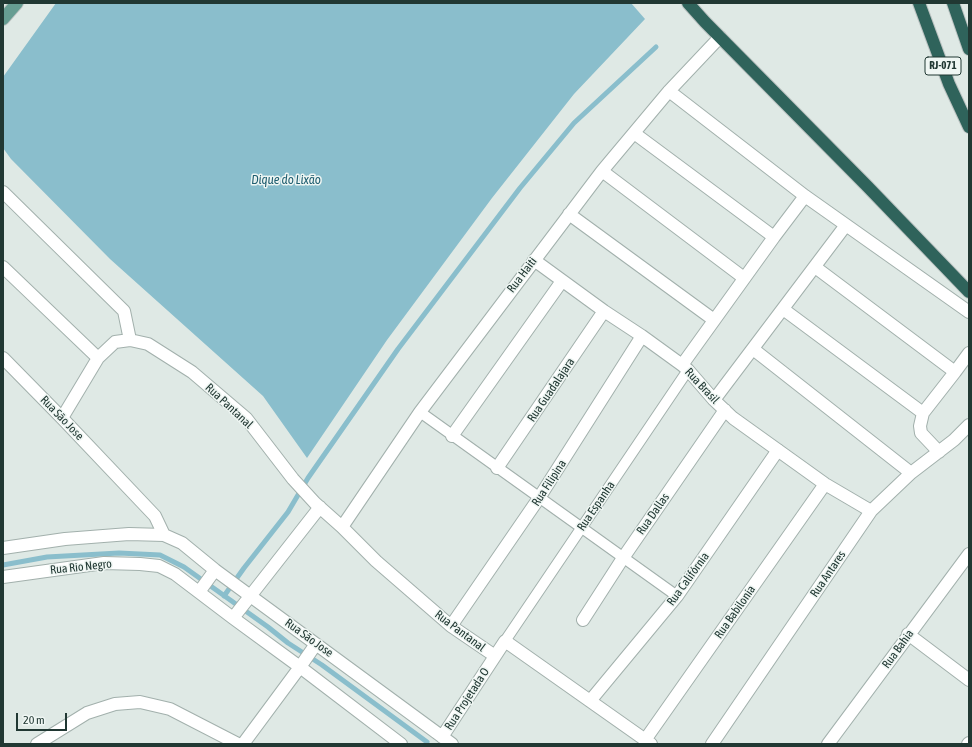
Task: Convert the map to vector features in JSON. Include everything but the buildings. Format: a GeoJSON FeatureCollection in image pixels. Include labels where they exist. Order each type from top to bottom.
{"type":"FeatureCollection","features":[{"type":"Feature","properties":{"kind":"highway"},"geometry":{"type":"LineString","coordinates":[[688,3],[969,292]]}},
{"type":"Feature","properties":{"kind":"highway","name":"RJ-071"},"geometry":{"type":"LineString","coordinates":[[919,3],[950,84],[969,127]]}},
{"type":"Feature","properties":{"kind":"highway","name":"RJ-071"},"geometry":{"type":"LineString","coordinates":[[953,3],[969,49]]}},
{"type":"Feature","properties":{"kind":"main road"},"geometry":{"type":"LineString","coordinates":[[3,19],[17,3]]}},
{"type":"Feature","properties":{"kind":"street","name":"Rua Haiti"},"geometry":{"type":"LineString","coordinates":[[342,527],[420,412],[602,171],[669,91],[720,37]]}},
{"type":"Feature","properties":{"kind":"street"},"geometry":{"type":"LineString","coordinates":[[669,91],[805,196],[969,312]]}},
{"type":"Feature","properties":{"kind":"street"},"geometry":{"type":"LineString","coordinates":[[634,133],[774,237]]}},
{"type":"Feature","properties":{"kind":"street"},"geometry":{"type":"LineString","coordinates":[[602,171],[744,278]]}},
{"type":"Feature","properties":{"kind":"street"},"geometry":{"type":"LineString","coordinates":[[3,192],[124,310],[130,340],[115,342],[98,358],[62,418]]}},
{"type":"Feature","properties":{"kind":"street"},"geometry":{"type":"LineString","coordinates":[[685,368],[714,320],[805,196]]}},
{"type":"Feature","properties":{"kind":"street"},"geometry":{"type":"LineString","coordinates":[[569,214],[714,320]]}},
{"type":"Feature","properties":{"kind":"street"},"geometry":{"type":"LineString","coordinates":[[714,400],[846,225]]}},
{"type":"Feature","properties":{"kind":"street","name":"Rua Brasil"},"geometry":{"type":"LineString","coordinates":[[534,260],[604,312],[642,336],[685,368],[714,400],[733,418],[825,484],[871,511]]}},
{"type":"Feature","properties":{"kind":"street"},"geometry":{"type":"LineString","coordinates":[[3,267],[98,358]]}},
{"type":"Feature","properties":{"kind":"street"},"geometry":{"type":"LineString","coordinates":[[815,267],[955,372]]}},
{"type":"Feature","properties":{"kind":"street"},"geometry":{"type":"LineString","coordinates":[[452,436],[562,281]]}},
{"type":"Feature","properties":{"kind":"street"},"geometry":{"type":"LineString","coordinates":[[783,309],[923,412]]}},
{"type":"Feature","properties":{"kind":"street","name":"Rua Guadalajara"},"geometry":{"type":"LineString","coordinates":[[497,468],[604,312]]}},
{"type":"Feature","properties":{"kind":"street","name":"Rua Filipina"},"geometry":{"type":"LineString","coordinates":[[451,626],[540,498],[642,336]]}},
{"type":"Feature","properties":{"kind":"street","name":"Rua Pantanal"},"geometry":{"type":"LineString","coordinates":[[130,340],[148,344],[192,372],[246,418],[293,479],[376,561],[451,626],[495,656]]}},
{"type":"Feature","properties":{"kind":"street"},"geometry":{"type":"LineString","coordinates":[[753,349],[911,473]]}},
{"type":"Feature","properties":{"kind":"street"},"geometry":{"type":"LineString","coordinates":[[939,452],[921,433],[920,426],[923,412],[969,353]]}},
{"type":"Feature","properties":{"kind":"street","name":"Rua Sāo Jose"},"geometry":{"type":"LineString","coordinates":[[3,358],[155,516],[164,535]]}},
{"type":"Feature","properties":{"kind":"street","name":"Rua Dallas"},"geometry":{"type":"LineString","coordinates":[[583,620],[623,558],[725,410]]}},
{"type":"Feature","properties":{"kind":"street","name":"Rua Antares"},"geometry":{"type":"LineString","coordinates":[[712,744],[871,511],[911,473],[954,440],[969,425]]}},
{"type":"Feature","properties":{"kind":"street","name":"Rua Califórnia"},"geometry":{"type":"LineString","coordinates":[[590,701],[677,596],[778,450]]}},
{"type":"Feature","properties":{"kind":"street","name":"Rua Babilonia"},"geometry":{"type":"LineString","coordinates":[[648,742],[825,484]]}},
{"type":"Feature","properties":{"kind":"street"},"geometry":{"type":"LineString","coordinates":[[235,616],[247,597],[318,505]]}},
{"type":"Feature","properties":{"kind":"street","name":"Rua Sāo Jose"},"geometry":{"type":"LineString","coordinates":[[3,548],[65,539],[129,534],[164,535],[182,543],[235,616],[401,744]]}},
{"type":"Feature","properties":{"kind":"street","name":"Rua Bahia"},"geometry":{"type":"LineString","coordinates":[[828,744],[908,634],[969,554]]}},
{"type":"Feature","properties":{"kind":"street","name":"Rua Rio Negro"},"geometry":{"type":"LineString","coordinates":[[3,577],[104,563],[159,566]]}},
{"type":"Feature","properties":{"kind":"street","name":"Rua Sāo Jose"},"geometry":{"type":"LineString","coordinates":[[159,566],[175,574],[209,580],[247,597],[447,740]]}},
{"type":"Feature","properties":{"kind":"street"},"geometry":{"type":"LineString","coordinates":[[908,634],[969,680]]}},
{"type":"Feature","properties":{"kind":"street","name":"Rua Pantanal"},"geometry":{"type":"LineString","coordinates":[[505,641],[648,742]]}},
{"type":"Feature","properties":{"kind":"street","name":"Rua Projetada O"},"geometry":{"type":"LineString","coordinates":[[447,740],[505,641]]}},
{"type":"Feature","properties":{"kind":"street"},"geometry":{"type":"LineString","coordinates":[[243,744],[315,645]]}},
{"type":"Feature","properties":{"kind":"street"},"geometry":{"type":"LineString","coordinates":[[37,744],[87,713],[115,704],[140,702],[170,709],[238,744]]}},
{"type":"Feature","properties":{"kind":"lane","name":"Rua Espanha"},"geometry":{"type":"LineString","coordinates":[[505,641],[582,528],[685,368]]}},
{"type":"Feature","properties":{"kind":"lane"},"geometry":{"type":"LineString","coordinates":[[420,412],[677,596]]}},
{"type":"Feature","properties":{"kind":"water","name":"Dique do Lixão"},"geometry":{"type":"Polygon","coordinates":[[[56,3],[631,3],[645,19],[574,94],[492,198],[387,340],[307,458],[263,396],[110,259],[11,159],[3,148],[3,77],[56,3]]]}},
{"type":"Feature","properties":{"kind":"waterway"},"geometry":{"type":"LineString","coordinates":[[224,596],[288,512],[308,478],[398,349],[520,188],[574,123],[656,47]]}},
{"type":"Feature","properties":{"kind":"waterway"},"geometry":{"type":"LineString","coordinates":[[3,565],[47,557],[119,553],[160,555],[184,567],[427,742]]}}]}
